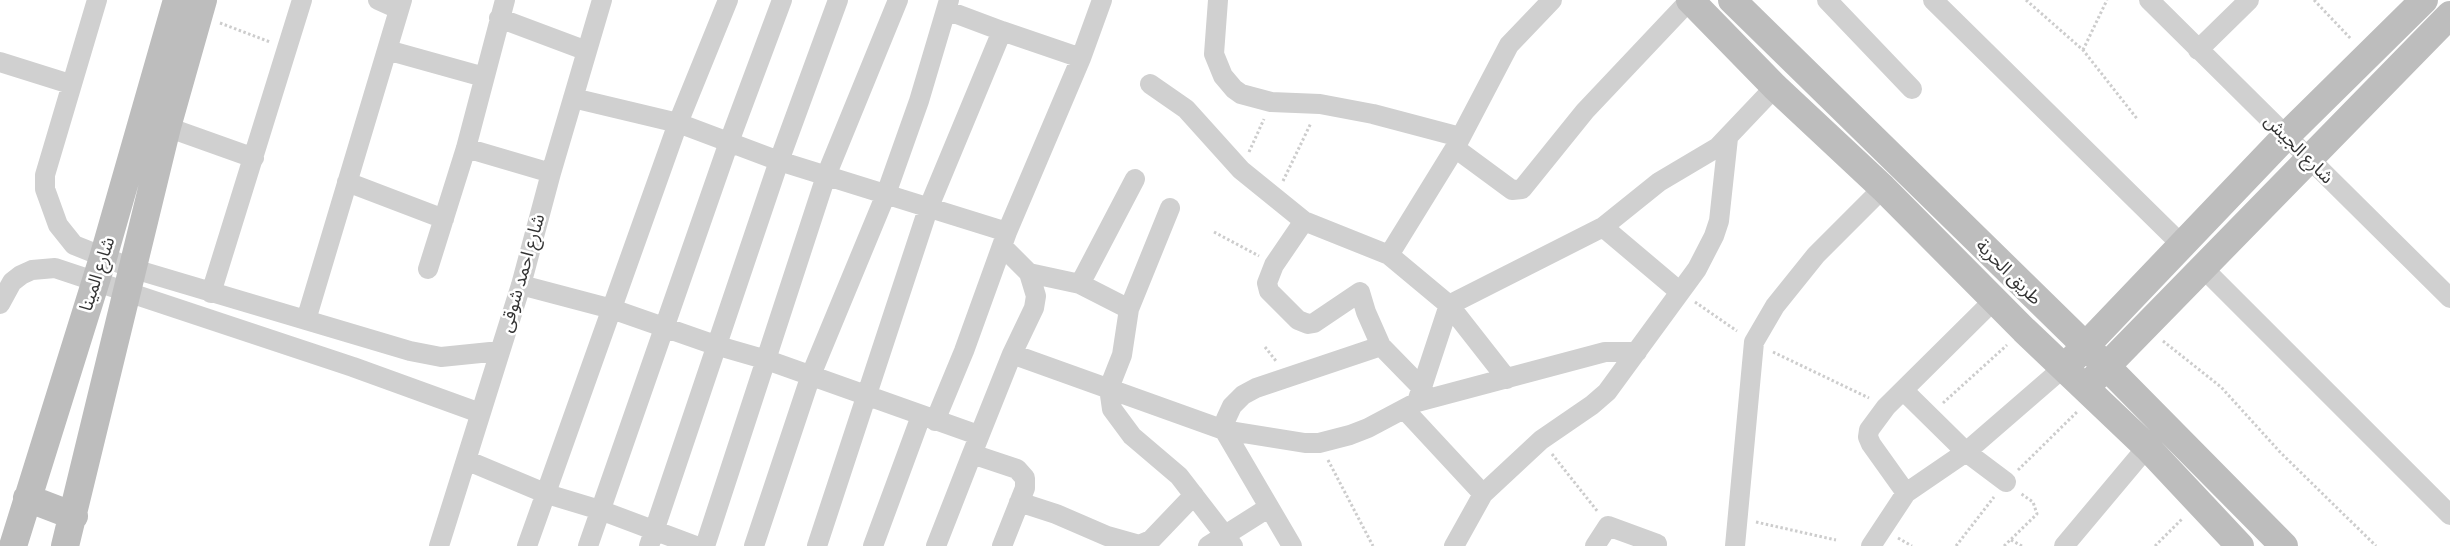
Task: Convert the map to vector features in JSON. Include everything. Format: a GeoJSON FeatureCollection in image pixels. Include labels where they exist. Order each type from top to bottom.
{"type":"FeatureCollection","features":[{"type":"Feature","properties":{"kind":"main road","name":"طريق الحرية"},"geometry":{"type":"LineString","coordinates":[[1690,0],[1775,87],[1883,188],[2024,330],[2147,447],[2200,501],[2240,546]]}},
{"type":"Feature","properties":{"kind":"main road","name":"طريق الحرية"},"geometry":{"type":"LineString","coordinates":[[1732,0],[2106,366],[2284,546]]}},
{"type":"Feature","properties":{"kind":"main road"},"geometry":{"type":"LineString","coordinates":[[2063,368],[2286,136],[2424,0]]}},
{"type":"Feature","properties":{"kind":"main road","name":"شارع المينا"},"geometry":{"type":"LineString","coordinates":[[65,546],[131,281],[193,5]]}},
{"type":"Feature","properties":{"kind":"main road","name":"شارع المينا"},"geometry":{"type":"LineString","coordinates":[[12,546],[99,270],[193,5]]}},
{"type":"Feature","properties":{"kind":"main road"},"geometry":{"type":"LineString","coordinates":[[2088,392],[2106,366],[2144,326],[2449,19]]}},
{"type":"Feature","properties":{"kind":"main road"},"geometry":{"type":"LineString","coordinates":[[27,498],[74,516]]}},
{"type":"Feature","properties":{"kind":"street"},"geometry":{"type":"LineString","coordinates":[[97,0],[70,84],[45,175],[46,189],[51,207],[65,236],[99,270]]}},
{"type":"Feature","properties":{"kind":"street"},"geometry":{"type":"LineString","coordinates":[[211,292],[302,0]]}},
{"type":"Feature","properties":{"kind":"street"},"geometry":{"type":"LineString","coordinates":[[306,320],[400,4],[378,0]]}},
{"type":"Feature","properties":{"kind":"street","name":"شارع احمد شوقى"},"geometry":{"type":"LineString","coordinates":[[440,546],[521,285],[550,173],[602,0]]}},
{"type":"Feature","properties":{"kind":"street"},"geometry":{"type":"LineString","coordinates":[[527,546],[678,123],[728,0]]}},
{"type":"Feature","properties":{"kind":"street"},"geometry":{"type":"LineString","coordinates":[[588,546],[729,142],[782,0]]}},
{"type":"Feature","properties":{"kind":"street"},"geometry":{"type":"LineString","coordinates":[[651,538],[715,345],[779,161],[838,0]]}},
{"type":"Feature","properties":{"kind":"street"},"geometry":{"type":"LineString","coordinates":[[705,546],[826,176],[898,0]]}},
{"type":"Feature","properties":{"kind":"street"},"geometry":{"type":"LineString","coordinates":[[873,546],[928,418],[964,351],[1004,239],[1081,58],[1102,0]]}},
{"type":"Feature","properties":{"kind":"street"},"geometry":{"type":"LineString","coordinates":[[1218,0],[1214,54],[1218,67],[1234,89],[1271,102],[1320,104],[1406,122],[1457,142],[1512,190],[1522,189],[1585,111],[1690,0]]}},
{"type":"Feature","properties":{"kind":"street"},"geometry":{"type":"LineString","coordinates":[[1388,255],[1457,142],[1509,45],[1552,0]]}},
{"type":"Feature","properties":{"kind":"street"},"geometry":{"type":"LineString","coordinates":[[1827,0],[1912,89]]}},
{"type":"Feature","properties":{"kind":"street"},"geometry":{"type":"LineString","coordinates":[[1933,0],[2182,244]]}},
{"type":"Feature","properties":{"kind":"street","name":"شارع الجيش"},"geometry":{"type":"LineString","coordinates":[[2148,0],[2450,298]]}},
{"type":"Feature","properties":{"kind":"street"},"geometry":{"type":"LineString","coordinates":[[2198,50],[2249,0]]}},
{"type":"Feature","properties":{"kind":"street"},"geometry":{"type":"LineString","coordinates":[[754,546],[811,375],[886,194],[919,101],[948,5],[1002,31],[1081,58]]}},
{"type":"Feature","properties":{"kind":"street"},"geometry":{"type":"LineString","coordinates":[[428,268],[466,148],[502,9],[587,51]]}},
{"type":"Feature","properties":{"kind":"street"},"geometry":{"type":"LineString","coordinates":[[817,546],[928,210],[1002,31]]}},
{"type":"Feature","properties":{"kind":"street"},"geometry":{"type":"LineString","coordinates":[[387,50],[484,77]]}},
{"type":"Feature","properties":{"kind":"street"},"geometry":{"type":"LineString","coordinates":[[0,62],[70,84]]}},
{"type":"Feature","properties":{"kind":"street"},"geometry":{"type":"LineString","coordinates":[[1150,84],[1186,109],[1241,170],[1304,221],[1388,255],[1449,305],[1507,380]]}},
{"type":"Feature","properties":{"kind":"street"},"geometry":{"type":"LineString","coordinates":[[1415,400],[1449,305],[1603,227],[1660,182],[1714,149],[1728,138],[1775,87]]}},
{"type":"Feature","properties":{"kind":"street"},"geometry":{"type":"LineString","coordinates":[[573,98],[678,123],[779,161],[886,194],[1004,239],[1029,273],[1035,288],[1034,308],[1012,354],[936,546]]}},
{"type":"Feature","properties":{"kind":"street"},"geometry":{"type":"LineString","coordinates":[[167,127],[254,158]]}},
{"type":"Feature","properties":{"kind":"street"},"geometry":{"type":"LineString","coordinates":[[1454,546],[1483,494],[1541,440],[1592,405],[1617,379],[1697,269],[1716,229],[1728,138]]}},
{"type":"Feature","properties":{"kind":"street"},"geometry":{"type":"LineString","coordinates":[[466,148],[550,173]]}},
{"type":"Feature","properties":{"kind":"street"},"geometry":{"type":"LineString","coordinates":[[1080,284],[1135,179]]}},
{"type":"Feature","properties":{"kind":"street"},"geometry":{"type":"LineString","coordinates":[[347,182],[444,219]]}},
{"type":"Feature","properties":{"kind":"street"},"geometry":{"type":"LineString","coordinates":[[1735,546],[1754,342],[1776,306],[1810,262],[1883,188]]}},
{"type":"Feature","properties":{"kind":"street"},"geometry":{"type":"LineString","coordinates":[[1170,208],[1129,309],[1122,355],[1109,388],[1112,409],[1124,428],[1179,476],[1229,540]]}},
{"type":"Feature","properties":{"kind":"street"},"geometry":{"type":"LineString","coordinates":[[1304,221],[1274,265],[1267,283],[1269,291],[1303,323],[1314,323],[1360,292],[1368,318],[1381,346],[1415,400],[1483,494]]}},
{"type":"Feature","properties":{"kind":"street"},"geometry":{"type":"LineString","coordinates":[[1603,227],[1680,292]]}},
{"type":"Feature","properties":{"kind":"street"},"geometry":{"type":"LineString","coordinates":[[0,304],[12,282],[32,270],[55,268],[99,270],[353,367],[480,413]]}},
{"type":"Feature","properties":{"kind":"street"},"geometry":{"type":"LineString","coordinates":[[2202,268],[2450,515]]}},
{"type":"Feature","properties":{"kind":"street"},"geometry":{"type":"LineString","coordinates":[[1029,273],[1080,284],[1129,309]]}},
{"type":"Feature","properties":{"kind":"street"},"geometry":{"type":"LineString","coordinates":[[131,281],[211,292],[428,356],[456,357],[500,351]]}},
{"type":"Feature","properties":{"kind":"street"},"geometry":{"type":"LineString","coordinates":[[521,285],[612,309],[715,345],[811,375],[928,418],[1022,473],[1026,485],[1002,546]]}},
{"type":"Feature","properties":{"kind":"street"},"geometry":{"type":"LineString","coordinates":[[1906,493],[1868,437],[1870,427],[1886,407],[1994,300]]}},
{"type":"Feature","properties":{"kind":"street"},"geometry":{"type":"LineString","coordinates":[[1292,546],[1224,430],[1232,406],[1243,395],[1256,388],[1381,346]]}},
{"type":"Feature","properties":{"kind":"street"},"geometry":{"type":"LineString","coordinates":[[1012,354],[1224,430],[1288,441],[1319,443],[1368,428],[1415,400],[1507,380],[1605,352],[1637,352]]}},
{"type":"Feature","properties":{"kind":"street"},"geometry":{"type":"LineString","coordinates":[[1872,546],[1906,493],[1966,452],[2063,368]]}},
{"type":"Feature","properties":{"kind":"street"},"geometry":{"type":"LineString","coordinates":[[1904,391],[1966,452],[2006,482]]}},
{"type":"Feature","properties":{"kind":"street"},"geometry":{"type":"LineString","coordinates":[[2064,546],[2147,447]]}},
{"type":"Feature","properties":{"kind":"street"},"geometry":{"type":"LineString","coordinates":[[466,460],[546,494],[600,510],[651,538],[696,546]]}},
{"type":"Feature","properties":{"kind":"street"},"geometry":{"type":"LineString","coordinates":[[1019,502],[1133,544],[1144,544],[1160,541],[1194,495]]}},
{"type":"Feature","properties":{"kind":"street"},"geometry":{"type":"LineString","coordinates":[[1208,546],[1229,540],[1268,508]]}},
{"type":"Feature","properties":{"kind":"street"},"geometry":{"type":"LineString","coordinates":[[1595,546],[1608,526],[1657,544]]}},
{"type":"Feature","properties":{"kind":"path"},"geometry":{"type":"LineString","coordinates":[[2026,0],[2083,50],[2138,120]]}},
{"type":"Feature","properties":{"kind":"path"},"geometry":{"type":"LineString","coordinates":[[2083,50],[2107,0]]}},
{"type":"Feature","properties":{"kind":"path"},"geometry":{"type":"LineString","coordinates":[[2314,0],[2367,56]]}},
{"type":"Feature","properties":{"kind":"path"},"geometry":{"type":"LineString","coordinates":[[193,5],[287,48]]}},
{"type":"Feature","properties":{"kind":"path"},"geometry":{"type":"LineString","coordinates":[[1241,170],[1271,102]]}},
{"type":"Feature","properties":{"kind":"path"},"geometry":{"type":"LineString","coordinates":[[1275,197],[1320,104]]}},
{"type":"Feature","properties":{"kind":"path"},"geometry":{"type":"LineString","coordinates":[[1214,232],[1274,265]]}},
{"type":"Feature","properties":{"kind":"path"},"geometry":{"type":"LineString","coordinates":[[1680,292],[1754,342],[1886,407]]}},
{"type":"Feature","properties":{"kind":"path"},"geometry":{"type":"LineString","coordinates":[[2144,326],[2221,387],[2280,452],[2376,546]]}},
{"type":"Feature","properties":{"kind":"path"},"geometry":{"type":"LineString","coordinates":[[1930,415],[2024,330]]}},
{"type":"Feature","properties":{"kind":"path"},"geometry":{"type":"LineString","coordinates":[[1956,546],[2006,482],[2088,392]]}},
{"type":"Feature","properties":{"kind":"path"},"geometry":{"type":"LineString","coordinates":[[1541,440],[1608,526]]}},
{"type":"Feature","properties":{"kind":"path"},"geometry":{"type":"LineString","coordinates":[[1319,443],[1373,546]]}},
{"type":"Feature","properties":{"kind":"path"},"geometry":{"type":"LineString","coordinates":[[2004,546],[2035,516],[2037,511],[2033,502],[2006,482]]}},
{"type":"Feature","properties":{"kind":"path"},"geometry":{"type":"LineString","coordinates":[[2155,546],[2200,501]]}},
{"type":"Feature","properties":{"kind":"path"},"geometry":{"type":"LineString","coordinates":[[1738,519],[1836,540]]}},
{"type":"Feature","properties":{"kind":"path"},"geometry":{"type":"LineString","coordinates":[[2011,540],[2022,546]]}}]}
